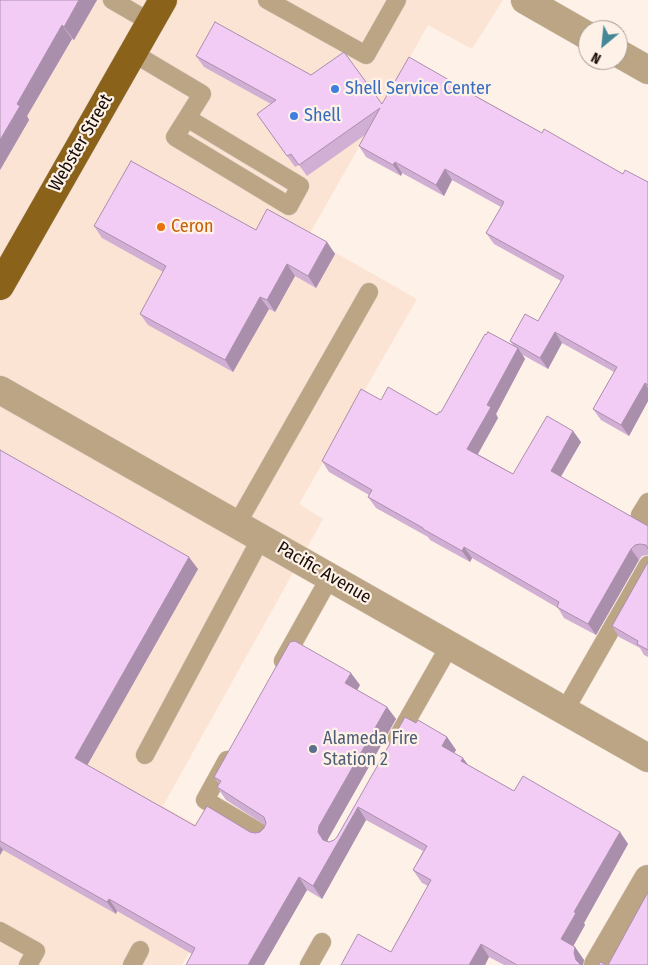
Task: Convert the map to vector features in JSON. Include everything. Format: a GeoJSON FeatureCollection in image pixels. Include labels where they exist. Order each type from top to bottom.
{"type":"FeatureCollection","features":[{"type":"Feature","properties":{"kind":"main road","name":"Webster Street"},"geometry":{"type":"LineString","coordinates":[[0,286],[157,11]]}},
{"type":"Feature","properties":{"kind":"street"},"geometry":{"type":"LineString","coordinates":[[525,0],[578,30]]}},
{"type":"Feature","properties":{"kind":"street"},"geometry":{"type":"LineString","coordinates":[[628,59],[648,70]]}},
{"type":"Feature","properties":{"kind":"street","name":"Pacific Avenue"},"geometry":{"type":"LineString","coordinates":[[0,390],[648,758]]}},
{"type":"Feature","properties":{"kind":"street"},"geometry":{"type":"LineString","coordinates":[[598,965],[648,879]]}},
{"type":"Feature","properties":{"kind":"lane"},"geometry":{"type":"LineString","coordinates":[[112,0],[157,11]]}},
{"type":"Feature","properties":{"kind":"lane"},"geometry":{"type":"LineString","coordinates":[[267,0],[366,56],[397,0]]}},
{"type":"Feature","properties":{"kind":"lane"},"geometry":{"type":"LineString","coordinates":[[133,53],[202,94],[186,118],[176,138],[289,206],[300,186],[186,118]]}},
{"type":"Feature","properties":{"kind":"lane"},"geometry":{"type":"LineString","coordinates":[[237,524],[369,292]]}},
{"type":"Feature","properties":{"kind":"lane"},"geometry":{"type":"LineString","coordinates":[[648,502],[640,514],[648,518]]}},
{"type":"Feature","properties":{"kind":"lane"},"geometry":{"type":"LineString","coordinates":[[145,755],[261,538]]}},
{"type":"Feature","properties":{"kind":"lane"},"geometry":{"type":"LineString","coordinates":[[565,710],[648,565]]}},
{"type":"Feature","properties":{"kind":"lane"},"geometry":{"type":"LineString","coordinates":[[277,671],[330,577]]}},
{"type":"Feature","properties":{"kind":"lane"},"geometry":{"type":"LineString","coordinates":[[391,749],[450,645]]}},
{"type":"Feature","properties":{"kind":"lane"},"geometry":{"type":"LineString","coordinates":[[234,749],[205,800],[264,835]]}},
{"type":"Feature","properties":{"kind":"lane"},"geometry":{"type":"LineString","coordinates":[[0,931],[36,951],[28,965]]}},
{"type":"Feature","properties":{"kind":"lane"},"geometry":{"type":"LineString","coordinates":[[309,965],[322,942]]}},
{"type":"Feature","properties":{"kind":"shaded area"},"geometry":{"type":"Polygon","coordinates":[[[0,0],[503,0],[472,49],[428,25],[308,237],[417,299],[299,504],[323,519],[163,806],[246,853],[182,965],[0,965],[0,0]]]}},
{"type":"Feature","properties":{"kind":"building"},"geometry":{"type":"Polygon","coordinates":[[[0,0],[79,0],[64,27],[62,25],[17,104],[20,106],[0,140],[0,0]]]}},
{"type":"Feature","properties":{"kind":"building"},"geometry":{"type":"Polygon","coordinates":[[[215,22],[311,75],[344,52],[382,104],[409,57],[542,133],[544,129],[623,174],[625,170],[648,182],[648,385],[645,383],[621,425],[593,409],[617,367],[555,332],[540,358],[510,341],[525,314],[538,321],[564,276],[486,233],[504,202],[445,169],[436,185],[395,162],[393,165],[359,146],[380,108],[299,165],[291,154],[287,156],[257,114],[276,100],[196,56],[215,22]]]}},
{"type":"Feature","properties":{"kind":"building"},"geometry":{"type":"Polygon","coordinates":[[[131,161],[256,230],[267,209],[327,242],[308,276],[287,264],[267,300],[260,297],[225,360],[140,314],[166,266],[94,226],[131,161]]]}},
{"type":"Feature","properties":{"kind":"building"},"geometry":{"type":"Polygon","coordinates":[[[488,332],[518,348],[487,405],[491,407],[467,449],[513,474],[547,416],[573,431],[551,471],[648,526],[648,549],[646,545],[640,544],[635,545],[631,549],[588,624],[557,607],[559,602],[464,547],[462,551],[368,497],[372,490],[322,461],[361,389],[381,400],[388,387],[437,415],[441,412],[485,334],[488,332]]]}},
{"type":"Feature","properties":{"kind":"building"},"geometry":{"type":"Polygon","coordinates":[[[0,450],[189,557],[75,758],[195,826],[207,806],[250,832],[260,832],[266,823],[264,817],[217,787],[221,781],[214,777],[290,642],[295,641],[351,673],[345,683],[387,707],[319,826],[318,832],[323,840],[329,842],[337,837],[405,717],[416,723],[418,720],[447,737],[442,746],[463,758],[461,761],[514,791],[523,776],[620,832],[574,912],[576,913],[561,939],[575,947],[576,960],[581,965],[517,965],[481,944],[469,965],[341,965],[358,934],[391,952],[431,880],[413,870],[427,846],[358,807],[313,886],[299,877],[248,965],[186,965],[195,948],[109,899],[107,902],[0,841],[0,450]]]}},
{"type":"Feature","properties":{"kind":"building"},"geometry":{"type":"Polygon","coordinates":[[[648,562],[648,650],[637,644],[638,641],[612,626],[648,562]]]}},
{"type":"Feature","properties":{"kind":"building"},"geometry":{"type":"Polygon","coordinates":[[[648,892],[648,965],[608,965],[648,892]]]}},
{"type":"Feature","properties":{"kind":"place","name":"Shell Service Center"},"geometry":{"type":"Point","coordinates":[335,89]}},
{"type":"Feature","properties":{"kind":"place","name":"Shell"},"geometry":{"type":"Point","coordinates":[294,116]}},
{"type":"Feature","properties":{"kind":"place","name":"Ceron"},"geometry":{"type":"Point","coordinates":[161,227]}},
{"type":"Feature","properties":{"kind":"place","name":"Alameda Fire Station 2"},"geometry":{"type":"Point","coordinates":[313,749]}}]}
